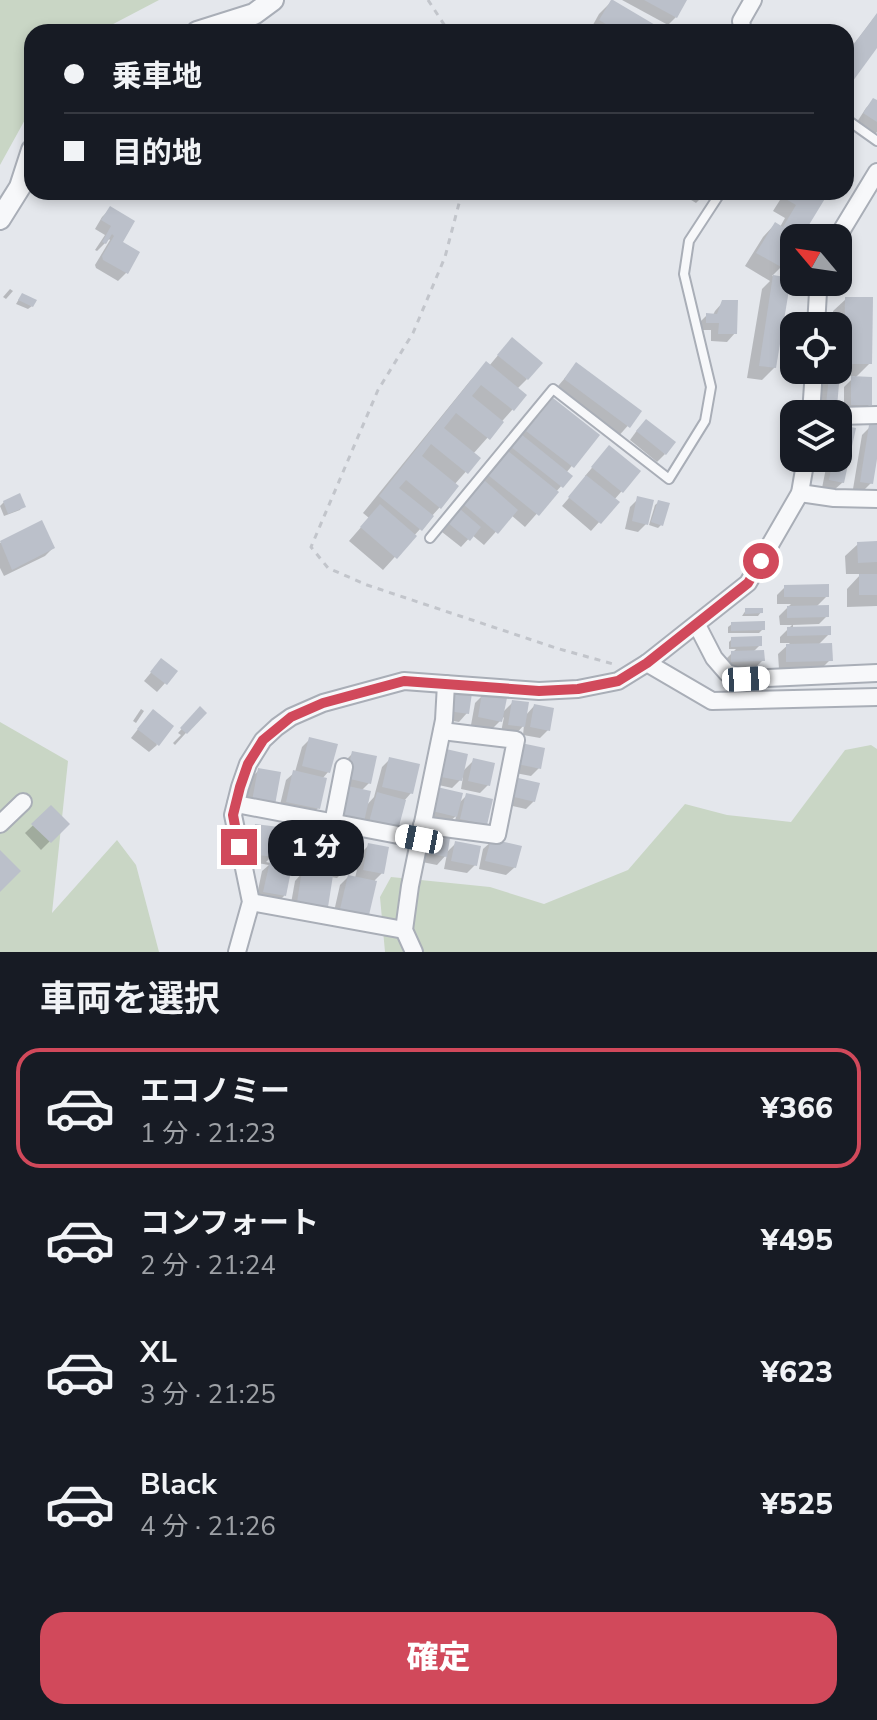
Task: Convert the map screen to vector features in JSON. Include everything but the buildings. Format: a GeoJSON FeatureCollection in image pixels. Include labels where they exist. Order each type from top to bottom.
{"type":"FeatureCollection","features":[{"type":"Feature","properties":{"kind":"street"},"geometry":{"type":"LineString","coordinates":[[222,24],[254,14],[273,0]]}},
{"type":"Feature","properties":{"kind":"street"},"geometry":{"type":"LineString","coordinates":[[742,24],[753,0]]}},
{"type":"Feature","properties":{"kind":"street"},"geometry":{"type":"LineString","coordinates":[[845,224],[877,172]]}},
{"type":"Feature","properties":{"kind":"street"},"geometry":{"type":"LineString","coordinates":[[0,219],[24,175]]}},
{"type":"Feature","properties":{"kind":"street"},"geometry":{"type":"LineString","coordinates":[[852,416],[877,415]]}},
{"type":"Feature","properties":{"kind":"street"},"geometry":{"type":"LineString","coordinates":[[237,952],[251,902],[233,815],[248,764],[263,740],[291,717],[323,703],[404,681],[539,691],[618,681],[697,625],[748,583],[800,493],[804,472]]}},
{"type":"Feature","properties":{"kind":"street"},"geometry":{"type":"LineString","coordinates":[[800,493],[877,499]]}},
{"type":"Feature","properties":{"kind":"street"},"geometry":{"type":"LineString","coordinates":[[697,625],[714,658],[727,673],[746,679],[877,673]]}},
{"type":"Feature","properties":{"kind":"street"},"geometry":{"type":"LineString","coordinates":[[641,667],[712,701],[877,697]]}},
{"type":"Feature","properties":{"kind":"street"},"geometry":{"type":"LineString","coordinates":[[414,952],[404,930],[442,731],[446,684]]}},
{"type":"Feature","properties":{"kind":"street"},"geometry":{"type":"LineString","coordinates":[[236,804],[333,823],[421,832],[497,835],[516,740],[442,731]]}},
{"type":"Feature","properties":{"kind":"street"},"geometry":{"type":"LineString","coordinates":[[333,823],[344,767]]}},
{"type":"Feature","properties":{"kind":"street"},"geometry":{"type":"LineString","coordinates":[[0,824],[23,802]]}},
{"type":"Feature","properties":{"kind":"street"},"geometry":{"type":"LineString","coordinates":[[251,902],[404,930]]}},
{"type":"Feature","properties":{"kind":"lane"},"geometry":{"type":"LineString","coordinates":[[854,125],[877,141]]}},
{"type":"Feature","properties":{"kind":"lane"},"geometry":{"type":"LineString","coordinates":[[430,538],[553,389],[669,479],[705,421],[711,387],[684,274],[689,241],[716,200]]}},
{"type":"Feature","properties":{"kind":"path"},"geometry":{"type":"LineString","coordinates":[[428,0],[444,24]]}},
{"type":"Feature","properties":{"kind":"path"},"geometry":{"type":"LineString","coordinates":[[460,200],[445,257],[413,333],[378,390],[311,547],[328,568],[367,585],[556,648],[641,667]]}},
{"type":"Feature","properties":{"kind":"green space"},"geometry":{"type":"Polygon","coordinates":[[[0,0],[159,0],[113,24],[24,24],[24,122],[0,165],[0,0]]]}},
{"type":"Feature","properties":{"kind":"green space"},"geometry":{"type":"Polygon","coordinates":[[[0,722],[68,761],[52,913],[117,840],[136,865],[159,952],[0,952],[0,722]]]}},
{"type":"Feature","properties":{"kind":"green space"},"geometry":{"type":"Polygon","coordinates":[[[871,745],[877,749],[877,952],[385,952],[380,897],[391,877],[490,887],[544,904],[628,870],[685,804],[727,815],[791,822],[845,750],[871,745]]]}},
{"type":"Feature","properties":{"kind":"route"},"geometry":{"type":"LineString","coordinates":[[239,847],[233,815],[248,764],[263,740],[291,717],[323,703],[404,681],[539,691],[578,689],[618,681],[647,663],[748,583],[761,561]]}}]}
